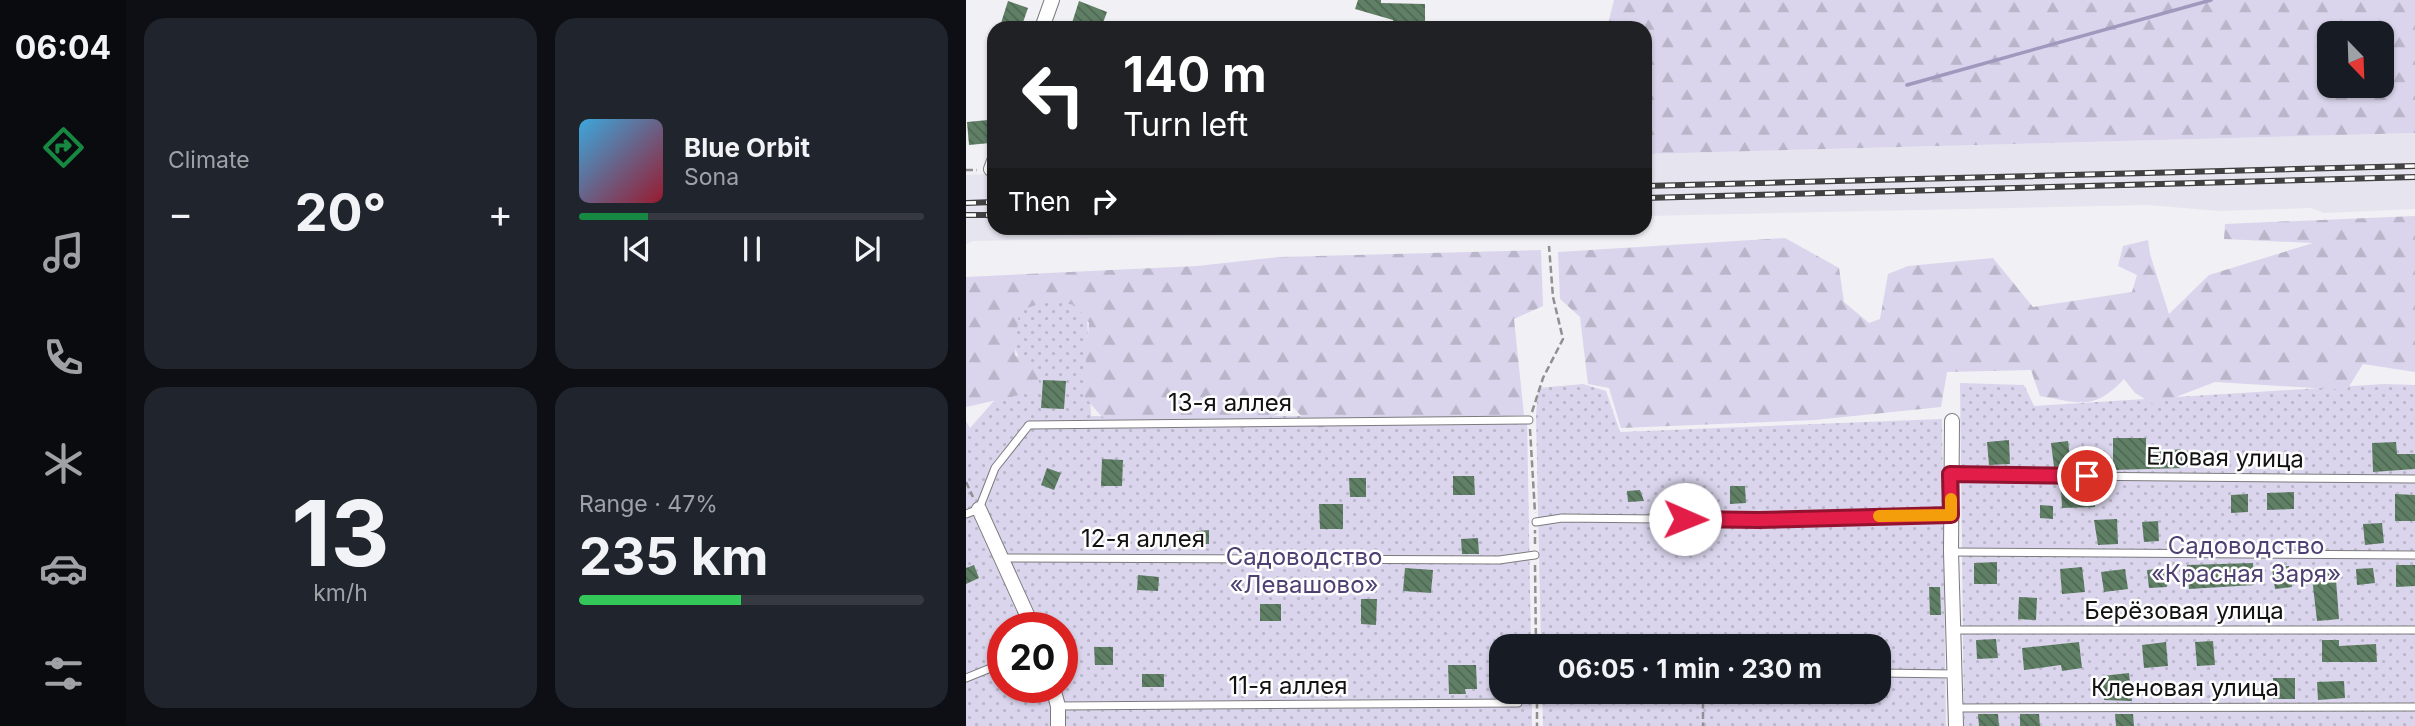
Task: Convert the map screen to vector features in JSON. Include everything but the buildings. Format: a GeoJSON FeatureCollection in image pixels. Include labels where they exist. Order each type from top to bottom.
{"type":"FeatureCollection","features":[{"type":"Feature","properties":{"kind":"street"},"geometry":{"type":"LineString","coordinates":[[1044,21],[1052,0]]}},
{"type":"Feature","properties":{"kind":"street"},"geometry":{"type":"LineString","coordinates":[[1952,421],[1951,552],[1956,726]]}},
{"type":"Feature","properties":{"kind":"street"},"geometry":{"type":"LineString","coordinates":[[972,512],[1002,558],[1027,612]]}},
{"type":"Feature","properties":{"kind":"street"},"geometry":{"type":"LineString","coordinates":[[1057,703],[1058,726]]}},
{"type":"Feature","properties":{"kind":"lane","name":"13-я аллея"},"geometry":{"type":"LineString","coordinates":[[972,512],[995,468],[1029,425],[1530,420]]}},
{"type":"Feature","properties":{"kind":"lane","name":"Еловая улица"},"geometry":{"type":"LineString","coordinates":[[1950,474],[2415,479]]}},
{"type":"Feature","properties":{"kind":"lane"},"geometry":{"type":"LineString","coordinates":[[1536,522],[1562,518],[1759,520],[1951,515]]}},
{"type":"Feature","properties":{"kind":"lane"},"geometry":{"type":"LineString","coordinates":[[1951,552],[2415,555]]}},
{"type":"Feature","properties":{"kind":"lane","name":"12-я аллея"},"geometry":{"type":"LineString","coordinates":[[1002,558],[1499,560],[1535,555]]}},
{"type":"Feature","properties":{"kind":"lane","name":"Берёзовая улица"},"geometry":{"type":"LineString","coordinates":[[1953,630],[2415,630]]}},
{"type":"Feature","properties":{"kind":"lane"},"geometry":{"type":"LineString","coordinates":[[966,678],[987,669]]}},
{"type":"Feature","properties":{"kind":"lane"},"geometry":{"type":"LineString","coordinates":[[1891,673],[1954,674]]}},
{"type":"Feature","properties":{"kind":"lane","name":"11-я аллея"},"geometry":{"type":"LineString","coordinates":[[1058,706],[1489,703]]}},
{"type":"Feature","properties":{"kind":"lane","name":"Кленовая улица"},"geometry":{"type":"LineString","coordinates":[[1956,708],[2415,707]]}},
{"type":"Feature","properties":{"kind":"path"},"geometry":{"type":"LineString","coordinates":[[1536,634],[1536,522],[1530,420],[1543,378],[1563,339],[1553,297],[1549,246]]}},
{"type":"Feature","properties":{"kind":"path"},"geometry":{"type":"LineString","coordinates":[[1537,704],[1537,726]]}},
{"type":"Feature","properties":{"kind":"path"},"geometry":{"type":"LineString","coordinates":[[1703,704],[1703,726]]}},
{"type":"Feature","properties":{"kind":"shaded area"},"geometry":{"type":"Polygon","coordinates":[[[2415,133],[2415,209],[2324,213],[2311,208],[2220,211],[2147,205],[1652,216],[1652,154],[2415,133]]]}},
{"type":"Feature","properties":{"kind":"shaded area"},"geometry":{"type":"Polygon","coordinates":[[[987,174],[987,235],[1228,235],[973,241],[966,244],[966,175],[987,174]]]}},
{"type":"Feature","properties":{"kind":"green space"},"geometry":{"type":"Polygon","coordinates":[[[1614,0],[2415,0],[2415,133],[1652,154],[1652,21],[1609,21],[1614,0]]]}},
{"type":"Feature","properties":{"kind":"green space"},"geometry":{"type":"Polygon","coordinates":[[[2415,216],[2415,372],[2363,364],[2347,390],[2215,382],[2155,405],[2135,393],[2124,379],[2104,396],[2076,402],[2040,396],[2031,370],[1947,372],[1941,407],[1815,420],[1621,428],[1609,388],[1588,384],[1580,317],[1560,299],[1558,252],[1785,238],[1839,268],[1844,302],[1869,323],[1880,319],[1888,274],[1908,266],[1993,258],[2033,307],[2132,292],[2137,275],[2118,266],[2123,246],[2148,240],[2169,314],[2209,275],[2313,243],[2224,239],[2225,224],[2415,216]]]}},
{"type":"Feature","properties":{"kind":"green space"},"geometry":{"type":"Polygon","coordinates":[[[1541,250],[1543,306],[1514,319],[1524,415],[1312,428],[1294,408],[1238,430],[1102,417],[1083,395],[1089,323],[1075,305],[1047,301],[1019,311],[1015,355],[1035,367],[1041,390],[966,407],[966,277],[1197,266],[1280,257],[1541,250]]]}},
{"type":"Feature","properties":{"kind":"green space","name":"Садоводство «Левашово»"},"geometry":{"type":"Polygon","coordinates":[[[1086,288],[1091,416],[1527,416],[1531,634],[1489,634],[1489,704],[1532,704],[1532,726],[966,726],[966,421],[970,428],[1023,368],[996,300],[1086,288]]]}},
{"type":"Feature","properties":{"kind":"green space","name":"Садоводство «Красная Заря»"},"geometry":{"type":"Polygon","coordinates":[[[1960,383],[2024,385],[2034,406],[2384,384],[2415,385],[2415,726],[1964,726],[1960,383]]]}},
{"type":"Feature","properties":{"kind":"green space"},"geometry":{"type":"Polygon","coordinates":[[[1583,384],[1606,391],[1620,432],[1942,419],[1946,726],[1543,726],[1542,704],[1891,704],[1891,634],[1541,634],[1536,416],[1538,388],[1583,384]]]}},
{"type":"Feature","properties":{"kind":"waterway"},"geometry":{"type":"LineString","coordinates":[[1907,85],[2211,0]]}},
{"type":"Feature","properties":{"kind":"railway"},"geometry":{"type":"LineString","coordinates":[[1652,186],[2415,166]]}},
{"type":"Feature","properties":{"kind":"railway"},"geometry":{"type":"LineString","coordinates":[[1652,198],[2415,177]]}},
{"type":"Feature","properties":{"kind":"railway"},"geometry":{"type":"LineString","coordinates":[[966,203],[987,202]]}},
{"type":"Feature","properties":{"kind":"railway"},"geometry":{"type":"LineString","coordinates":[[966,215],[987,215]]}},
{"type":"Feature","properties":{"kind":"slow traffic"},"geometry":{"type":"LineString","coordinates":[[1879,516],[1951,515],[1951,499]]}},
{"type":"Feature","properties":{"kind":"route"},"geometry":{"type":"LineString","coordinates":[[1685,519],[1759,520],[1951,515],[1950,474],[2087,476]]}}]}
